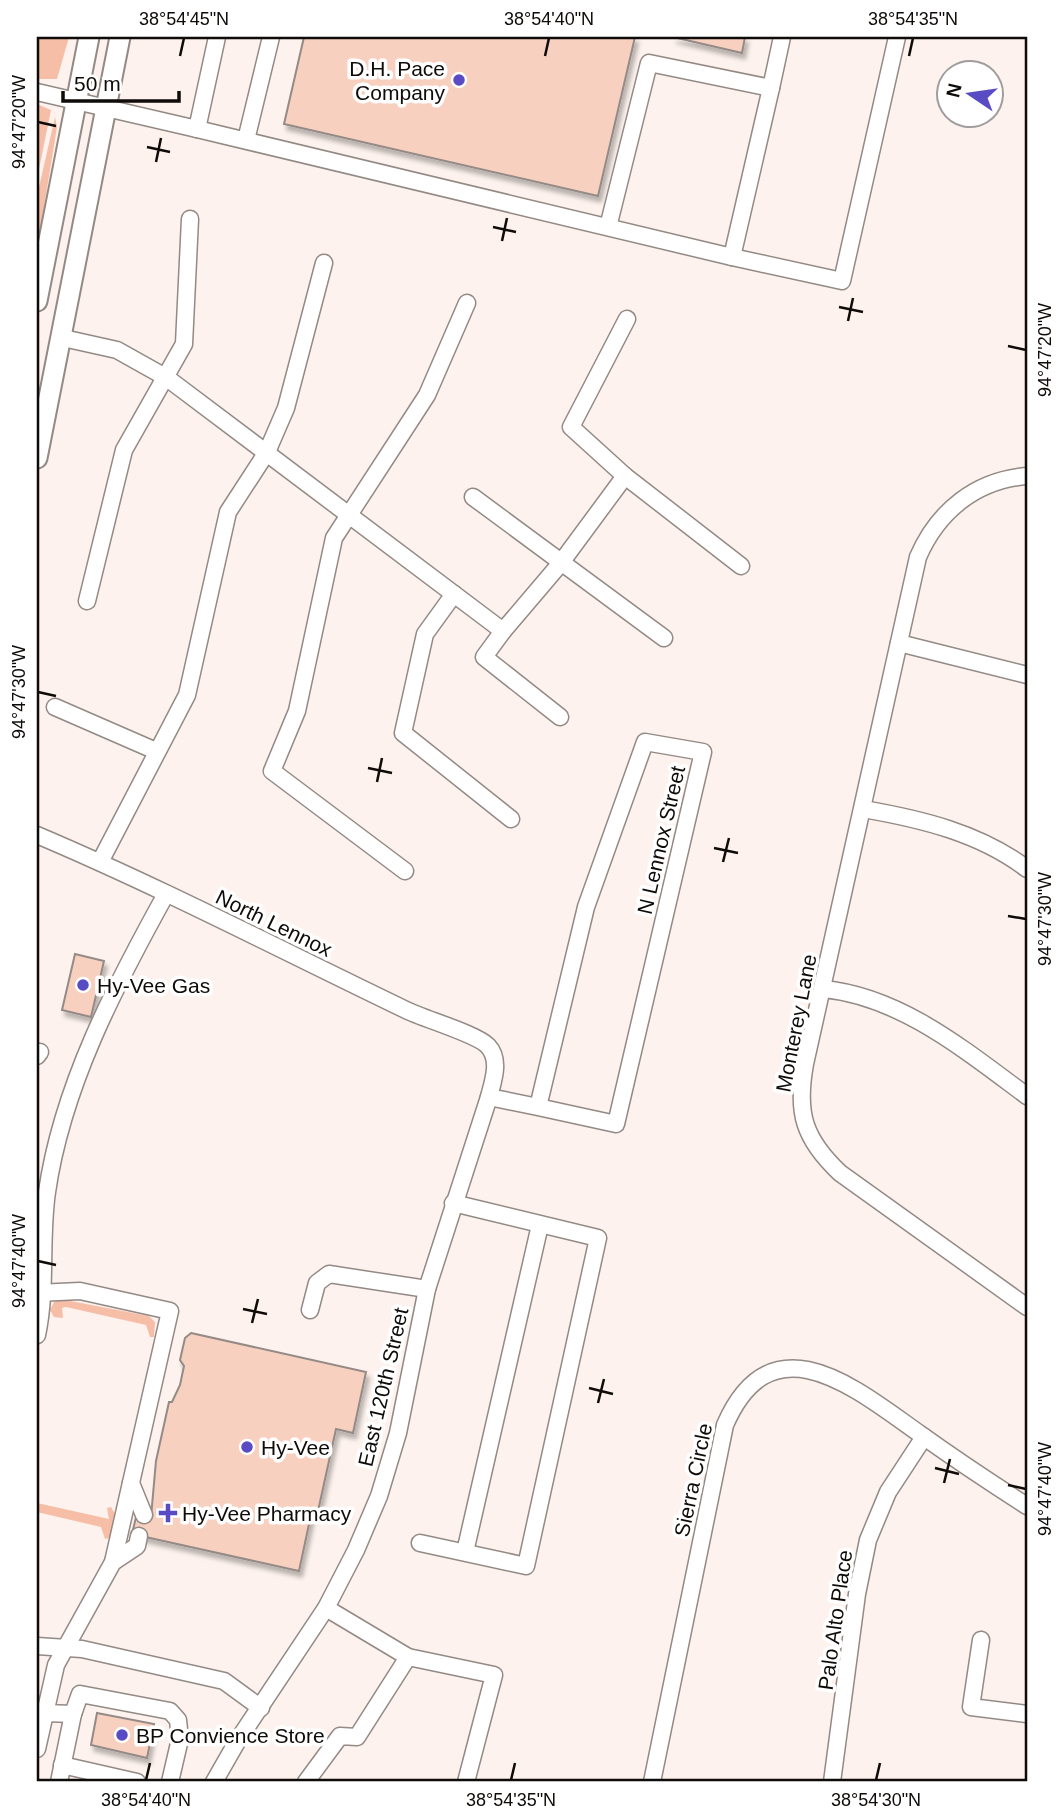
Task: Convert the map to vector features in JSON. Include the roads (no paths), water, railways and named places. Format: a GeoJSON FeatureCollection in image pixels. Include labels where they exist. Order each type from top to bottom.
{"type":"FeatureCollection","features":[{"type":"Feature","properties":{"kind":"main road"},"geometry":{"type":"LineString","coordinates":[[37,301],[89,37]]}},
{"type":"Feature","properties":{"kind":"main road"},"geometry":{"type":"LineString","coordinates":[[37,458],[63,338],[120,37]]}},
{"type":"Feature","properties":{"kind":"street"},"geometry":{"type":"LineString","coordinates":[[197,128],[217,37]]}},
{"type":"Feature","properties":{"kind":"street"},"geometry":{"type":"LineString","coordinates":[[246,140],[271,37]]}},
{"type":"Feature","properties":{"kind":"street"},"geometry":{"type":"LineString","coordinates":[[732,257],[782,37]]}},
{"type":"Feature","properties":{"kind":"street"},"geometry":{"type":"LineString","coordinates":[[37,92],[842,281],[897,37]]}},
{"type":"Feature","properties":{"kind":"street"},"geometry":{"type":"LineString","coordinates":[[608,227],[649,63],[771,88]]}},
{"type":"Feature","properties":{"kind":"street"},"geometry":{"type":"LineString","coordinates":[[87,601],[124,450],[184,344],[190,219]]}},
{"type":"Feature","properties":{"kind":"street"},"geometry":{"type":"LineString","coordinates":[[100,862],[187,695],[228,512],[267,452],[286,408],[324,263]]}},
{"type":"Feature","properties":{"kind":"street"},"geometry":{"type":"LineString","coordinates":[[405,871],[272,771],[297,711],[334,538],[427,395],[467,303]]}},
{"type":"Feature","properties":{"kind":"street"},"geometry":{"type":"LineString","coordinates":[[627,319],[571,427],[625,475],[741,566]]}},
{"type":"Feature","properties":{"kind":"street"},"geometry":{"type":"LineString","coordinates":[[63,338],[117,350],[167,378],[503,631]]}},
{"type":"Feature","properties":{"kind":"street"},"geometry":{"type":"LineString","coordinates":[[560,717],[484,657],[560,564],[625,475]]}},
{"type":"Feature","properties":{"kind":"street","name":"Monterey Lane"},"geometry":{"type":"LineString","coordinates":[[1027,476],[999,481],[974,491],[946,512],[935,526],[918,558],[802,1081],[801,1109],[814,1145],[840,1173],[1027,1307]]}},
{"type":"Feature","properties":{"kind":"street"},"geometry":{"type":"LineString","coordinates":[[473,497],[560,564],[664,638]]}},
{"type":"Feature","properties":{"kind":"street"},"geometry":{"type":"LineString","coordinates":[[454,594],[425,634],[403,733],[511,818]]}},
{"type":"Feature","properties":{"kind":"street"},"geometry":{"type":"LineString","coordinates":[[899,643],[1027,675]]}},
{"type":"Feature","properties":{"kind":"street"},"geometry":{"type":"LineString","coordinates":[[55,707],[156,751]]}},
{"type":"Feature","properties":{"kind":"street","name":"N Lennox Street"},"geometry":{"type":"LineString","coordinates":[[489,1097],[616,1124],[703,752],[645,742],[586,907],[538,1107]]}},
{"type":"Feature","properties":{"kind":"street"},"geometry":{"type":"LineString","coordinates":[[863,809],[950,829],[995,849],[1027,869]]}},
{"type":"Feature","properties":{"kind":"street","name":"North Lennox"},"geometry":{"type":"LineString","coordinates":[[37,835],[100,862],[411,1012],[480,1040],[491,1051]]}},
{"type":"Feature","properties":{"kind":"street"},"geometry":{"type":"LineString","coordinates":[[37,1335],[47,1193],[69,1103],[98,1029],[166,894]]}},
{"type":"Feature","properties":{"kind":"street"},"geometry":{"type":"LineString","coordinates":[[823,989],[850,992],[869,998],[922,1023],[1027,1096]]}},
{"type":"Feature","properties":{"kind":"street","name":"East 120th Street"},"geometry":{"type":"LineString","coordinates":[[214,1782],[327,1608],[379,1496],[398,1433],[427,1289],[495,1074],[491,1051]]}},
{"type":"Feature","properties":{"kind":"street"},"geometry":{"type":"LineString","coordinates":[[420,1543],[526,1566],[598,1238],[453,1203]]}},
{"type":"Feature","properties":{"kind":"street"},"geometry":{"type":"LineString","coordinates":[[465,1552],[540,1225]]}},
{"type":"Feature","properties":{"kind":"street"},"geometry":{"type":"LineString","coordinates":[[310,1310],[317,1283],[329,1274],[427,1289]]}},
{"type":"Feature","properties":{"kind":"street"},"geometry":{"type":"LineString","coordinates":[[37,1749],[56,1665],[113,1562],[170,1311],[80,1291],[40,1292]]}},
{"type":"Feature","properties":{"kind":"street","name":"Sierra Circle"},"geometry":{"type":"LineString","coordinates":[[652,1782],[725,1425],[736,1399],[748,1385],[769,1372],[792,1367],[815,1370],[865,1395],[1027,1506]]}},
{"type":"Feature","properties":{"kind":"street","name":"Palo Alto Place"},"geometry":{"type":"LineString","coordinates":[[832,1782],[859,1584],[868,1539],[888,1492],[924,1437]]}},
{"type":"Feature","properties":{"kind":"street"},"geometry":{"type":"LineString","coordinates":[[131,1483],[144,1515]]}},
{"type":"Feature","properties":{"kind":"street"},"geometry":{"type":"LineString","coordinates":[[113,1562],[137,1546],[139,1536]]}},
{"type":"Feature","properties":{"kind":"street"},"geometry":{"type":"LineString","coordinates":[[327,1608],[408,1657],[494,1675],[466,1782]]}},
{"type":"Feature","properties":{"kind":"street"},"geometry":{"type":"LineString","coordinates":[[981,1640],[971,1707],[1027,1714]]}},
{"type":"Feature","properties":{"kind":"street"},"geometry":{"type":"LineString","coordinates":[[37,1646],[82,1649],[224,1681],[261,1707]]}},
{"type":"Feature","properties":{"kind":"street"},"geometry":{"type":"LineString","coordinates":[[306,1782],[340,1736],[357,1737],[408,1657]]}},
{"type":"Feature","properties":{"kind":"street"},"geometry":{"type":"LineString","coordinates":[[59,1782],[73,1714],[80,1694],[170,1711],[178,1720],[180,1739],[170,1782]]}},
{"type":"Feature","properties":{"kind":"street"},"geometry":{"type":"LineString","coordinates":[[45,1713],[73,1714]]}},
{"type":"Feature","properties":{"kind":"street"},"geometry":{"type":"LineString","coordinates":[[62,1765],[137,1782]]}},
{"type":"Feature","properties":{"kind":"place","name":"D.H. Pace Company"},"geometry":{"type":"Point","coordinates":[459,80]}},
{"type":"Feature","properties":{"kind":"place","name":"Hy-Vee Gas"},"geometry":{"type":"Point","coordinates":[83,985]}},
{"type":"Feature","properties":{"kind":"place","name":"Hy-Vee"},"geometry":{"type":"Point","coordinates":[247,1447]}},
{"type":"Feature","properties":{"kind":"place","name":"Hy-Vee Pharmacy"},"geometry":{"type":"Point","coordinates":[168,1513]}},
{"type":"Feature","properties":{"kind":"place","name":"BP Convience Store"},"geometry":{"type":"Point","coordinates":[122,1735]}}]}
